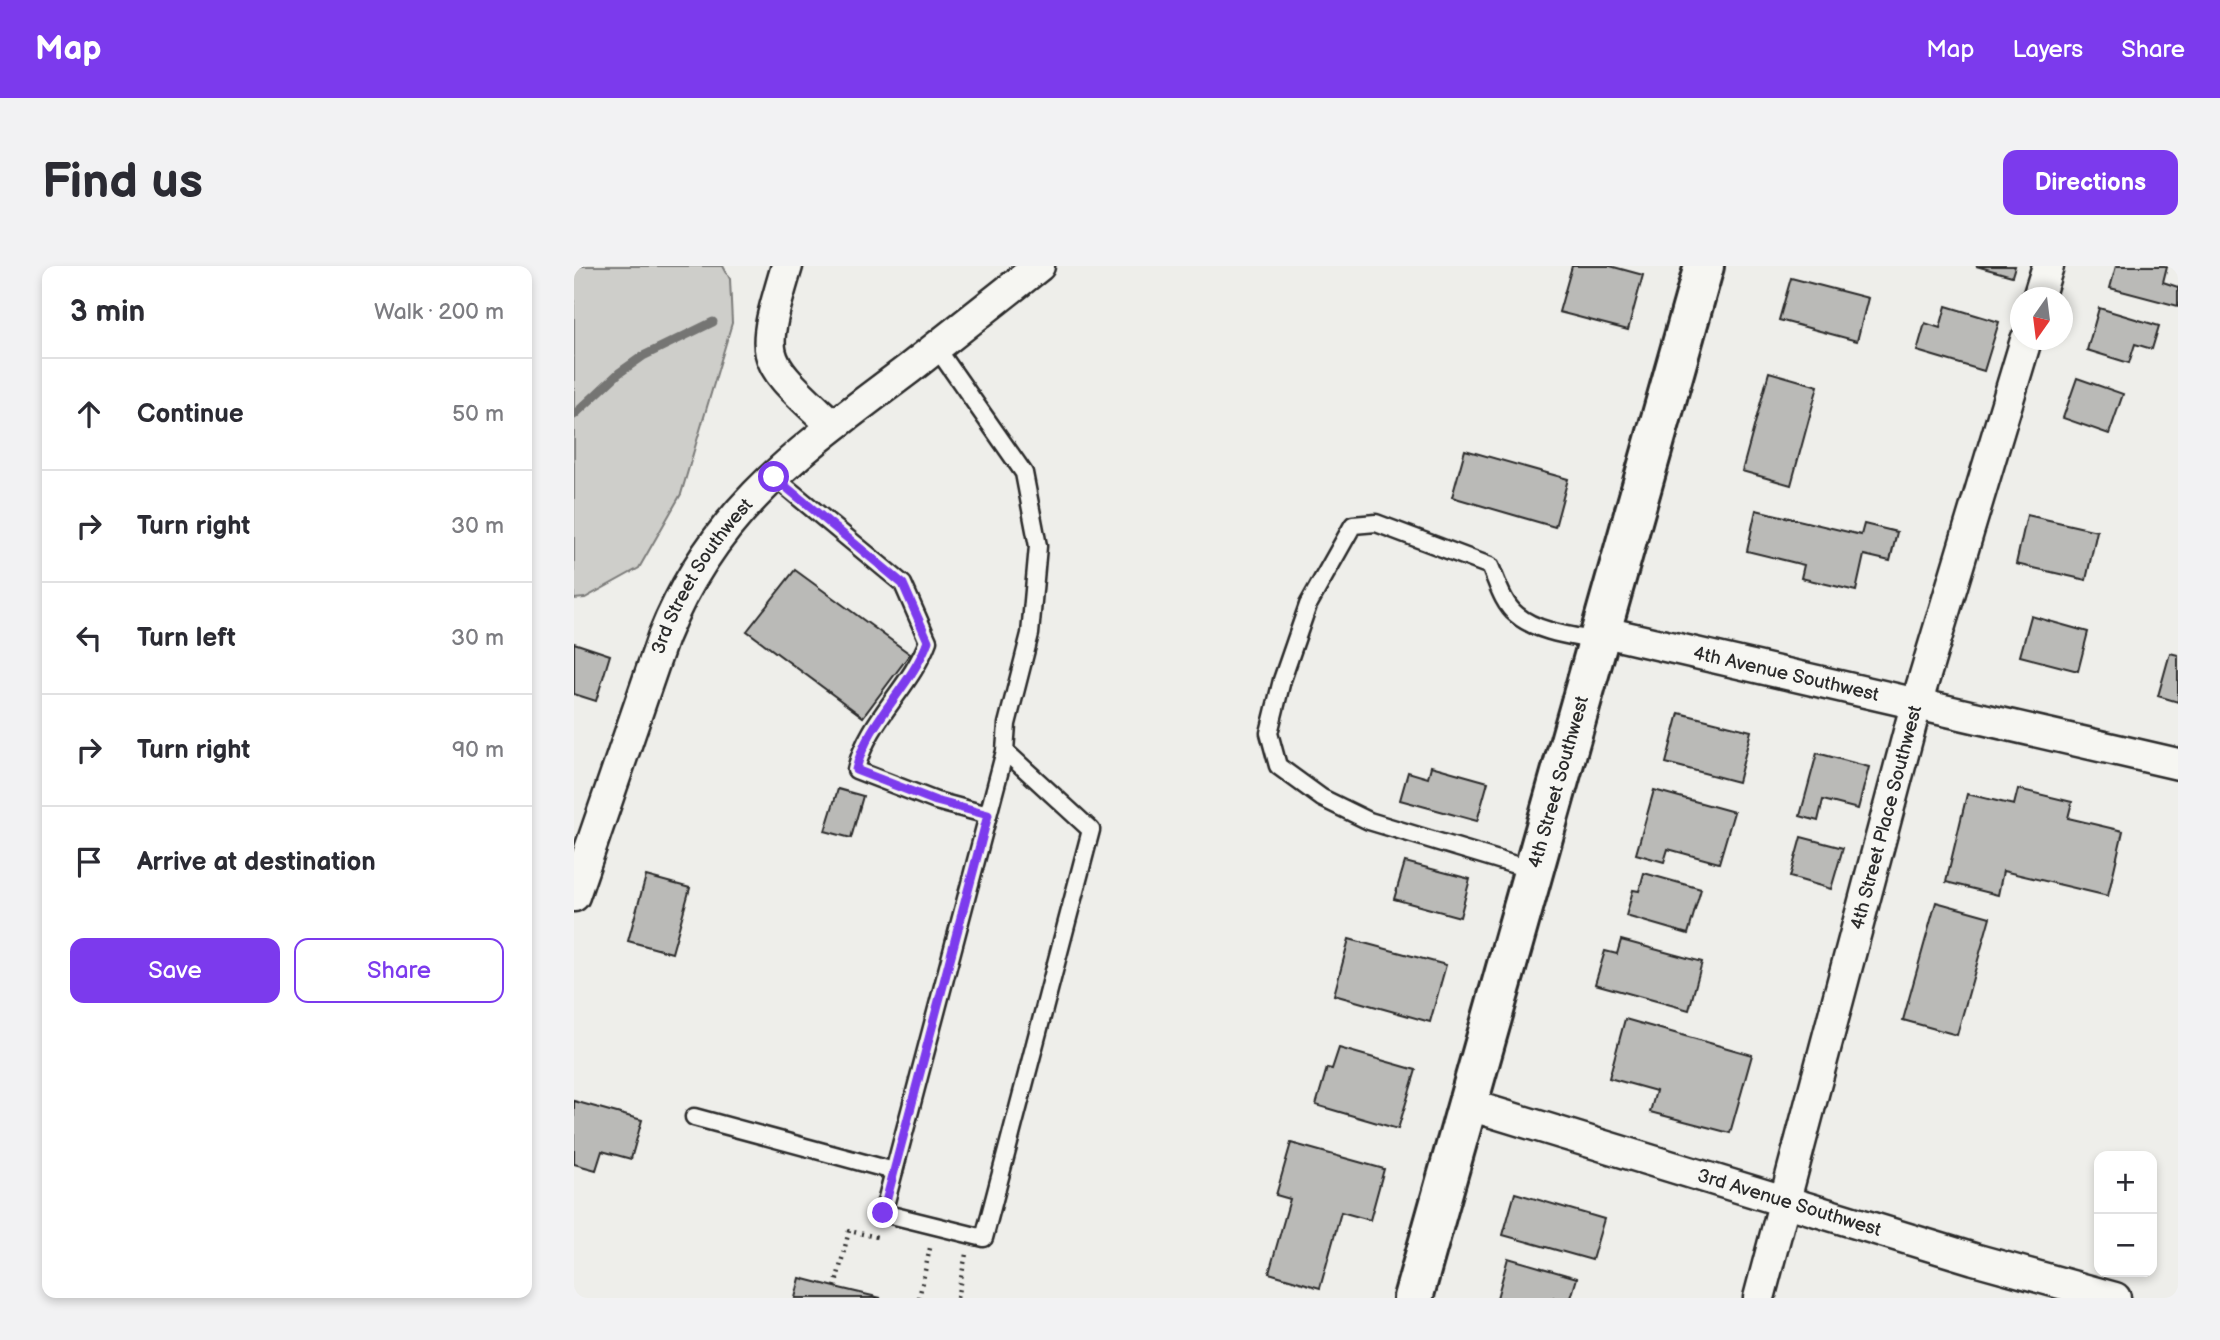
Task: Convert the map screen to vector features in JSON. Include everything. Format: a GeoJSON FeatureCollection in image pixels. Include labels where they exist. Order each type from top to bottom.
{"type":"FeatureCollection","features":[{"type":"Feature","properties":{"kind":"main road","name":"4th Street Southwest"},"geometry":{"type":"LineString","coordinates":[[1413,1298],[1704,266]]}},
{"type":"Feature","properties":{"kind":"street"},"geometry":{"type":"LineString","coordinates":[[787,266],[770,327],[769,356],[778,374],[832,425]]}},
{"type":"Feature","properties":{"kind":"street","name":"3rd Street Southwest"},"geometry":{"type":"LineString","coordinates":[[574,896],[676,604],[702,558],[734,515],[832,425],[1039,266]]}},
{"type":"Feature","properties":{"kind":"street"},"geometry":{"type":"LineString","coordinates":[[2041,287],[2048,266]]}},
{"type":"Feature","properties":{"kind":"street","name":"4th Street Place Southwest"},"geometry":{"type":"LineString","coordinates":[[1759,1298],[1916,705],[2022,350]]}},
{"type":"Feature","properties":{"kind":"street","name":"4th Avenue Southwest"},"geometry":{"type":"LineString","coordinates":[[1598,636],[2178,764]]}},
{"type":"Feature","properties":{"kind":"street","name":"3rd Avenue Southwest"},"geometry":{"type":"LineString","coordinates":[[1466,1104],[2115,1298]]}},
{"type":"Feature","properties":{"kind":"lane"},"geometry":{"type":"LineString","coordinates":[[936,347],[1024,473],[1038,546],[1030,634],[1007,724],[1005,751],[883,1213],[984,1238],[1091,830],[1005,751]]}},
{"type":"Feature","properties":{"kind":"lane"},"geometry":{"type":"LineString","coordinates":[[774,477],[903,584],[928,641],[921,660],[872,730],[856,770],[936,801],[988,815]]}},
{"type":"Feature","properties":{"kind":"lane"},"geometry":{"type":"LineString","coordinates":[[1532,870],[1369,821],[1322,798],[1278,766],[1269,733],[1282,680],[1308,605],[1353,525],[1376,523],[1490,566],[1503,596],[1517,615],[1549,630],[1598,636]]}},
{"type":"Feature","properties":{"kind":"lane"},"geometry":{"type":"LineString","coordinates":[[694,1116],[894,1171]]}},
{"type":"Feature","properties":{"kind":"path"},"geometry":{"type":"LineString","coordinates":[[919,1298],[935,1226]]}},
{"type":"Feature","properties":{"kind":"path"},"geometry":{"type":"LineString","coordinates":[[835,1287],[849,1231],[889,1240]]}},
{"type":"Feature","properties":{"kind":"path"},"geometry":{"type":"LineString","coordinates":[[957,1298],[971,1235]]}},
{"type":"Feature","properties":{"kind":"path"},"geometry":{"type":"LineString","coordinates":[[916,1246],[942,1251]]}},
{"type":"Feature","properties":{"kind":"path"},"geometry":{"type":"LineString","coordinates":[[954,1254],[966,1257]]}},
{"type":"Feature","properties":{"kind":"shaded area"},"geometry":{"type":"Polygon","coordinates":[[[574,266],[723,266],[730,279],[732,323],[681,494],[639,568],[585,598],[574,599],[574,266]]]}},
{"type":"Feature","properties":{"kind":"building"},"geometry":{"type":"Polygon","coordinates":[[[1572,266],[1610,266],[1643,275],[1628,330],[1559,312],[1572,266]]]}},
{"type":"Feature","properties":{"kind":"building"},"geometry":{"type":"Polygon","coordinates":[[[1976,266],[2015,266],[2012,276],[1976,266]]]}},
{"type":"Feature","properties":{"kind":"building"},"geometry":{"type":"Polygon","coordinates":[[[2116,266],[2167,266],[2163,282],[2178,287],[2178,306],[2110,288],[2116,266]]]}},
{"type":"Feature","properties":{"kind":"building"},"geometry":{"type":"Polygon","coordinates":[[[1791,278],[1868,298],[1857,341],[1779,320],[1791,278]]]}},
{"type":"Feature","properties":{"kind":"building"},"geometry":{"type":"Polygon","coordinates":[[[1946,306],[1999,322],[1984,371],[1917,351],[1925,323],[1940,328],[1946,306]]]}},
{"type":"Feature","properties":{"kind":"building"},"geometry":{"type":"Polygon","coordinates":[[[2099,308],[2159,326],[2152,349],[2135,344],[2129,363],[2087,350],[2099,308]]]}},
{"type":"Feature","properties":{"kind":"building"},"geometry":{"type":"Polygon","coordinates":[[[1769,372],[1818,386],[1791,485],[1742,471],[1769,372]]]}},
{"type":"Feature","properties":{"kind":"building"},"geometry":{"type":"Polygon","coordinates":[[[2077,378],[2123,394],[2109,434],[2063,418],[2077,378]]]}},
{"type":"Feature","properties":{"kind":"building"},"geometry":{"type":"Polygon","coordinates":[[[1465,450],[1568,479],[1555,527],[1452,497],[1465,450]]]}},
{"type":"Feature","properties":{"kind":"building"},"geometry":{"type":"Polygon","coordinates":[[[1756,510],[1861,535],[1864,524],[1897,532],[1890,561],[1864,555],[1856,591],[1801,578],[1804,565],[1747,551],[1756,510]]]}},
{"type":"Feature","properties":{"kind":"building"},"geometry":{"type":"Polygon","coordinates":[[[2027,515],[2097,531],[2086,580],[2016,564],[2027,515]]]}},
{"type":"Feature","properties":{"kind":"building"},"geometry":{"type":"Polygon","coordinates":[[[795,570],[910,654],[863,717],[747,631],[795,570]]]}},
{"type":"Feature","properties":{"kind":"building"},"geometry":{"type":"Polygon","coordinates":[[[2031,616],[2088,632],[2078,671],[2020,656],[2031,616]]]}},
{"type":"Feature","properties":{"kind":"building"},"geometry":{"type":"Polygon","coordinates":[[[574,643],[610,655],[596,701],[574,694],[574,643]]]}},
{"type":"Feature","properties":{"kind":"building"},"geometry":{"type":"Polygon","coordinates":[[[2170,653],[2178,655],[2178,702],[2158,696],[2170,653]]]}},
{"type":"Feature","properties":{"kind":"building"},"geometry":{"type":"Polygon","coordinates":[[[1679,713],[1751,731],[1738,782],[1666,763],[1679,713]]]}},
{"type":"Feature","properties":{"kind":"building"},"geometry":{"type":"Polygon","coordinates":[[[1817,753],[1869,767],[1858,809],[1823,800],[1818,821],[1800,816],[1817,753]]]}},
{"type":"Feature","properties":{"kind":"building"},"geometry":{"type":"Polygon","coordinates":[[[1431,766],[1488,782],[1477,821],[1400,800],[1408,772],[1428,778],[1431,766]]]}},
{"type":"Feature","properties":{"kind":"building"},"geometry":{"type":"Polygon","coordinates":[[[838,789],[863,796],[851,838],[825,831],[838,789]]]}},
{"type":"Feature","properties":{"kind":"building"},"geometry":{"type":"Polygon","coordinates":[[[2018,789],[2072,802],[2068,818],[2123,831],[2108,896],[2003,871],[1998,895],[1946,882],[1967,794],[2014,805],[2018,789]]]}},
{"type":"Feature","properties":{"kind":"building"},"geometry":{"type":"Polygon","coordinates":[[[1654,790],[1734,812],[1719,863],[1668,849],[1664,862],[1636,854],[1654,790]]]}},
{"type":"Feature","properties":{"kind":"building"},"geometry":{"type":"Polygon","coordinates":[[[1801,837],[1843,848],[1831,889],[1790,877],[1801,837]]]}},
{"type":"Feature","properties":{"kind":"building"},"geometry":{"type":"Polygon","coordinates":[[[1405,862],[1470,879],[1460,917],[1394,899],[1405,862]]]}},
{"type":"Feature","properties":{"kind":"building"},"geometry":{"type":"Polygon","coordinates":[[[1644,873],[1701,889],[1688,934],[1626,916],[1633,890],[1639,891],[1644,873]]]}},
{"type":"Feature","properties":{"kind":"building"},"geometry":{"type":"Polygon","coordinates":[[[646,876],[690,888],[672,953],[628,941],[646,876]]]}},
{"type":"Feature","properties":{"kind":"building"},"geometry":{"type":"Polygon","coordinates":[[[1936,902],[1990,917],[1957,1035],[1903,1020],[1936,902]]]}},
{"type":"Feature","properties":{"kind":"building"},"geometry":{"type":"Polygon","coordinates":[[[1349,939],[1446,965],[1430,1022],[1334,995],[1349,939]]]}},
{"type":"Feature","properties":{"kind":"building"},"geometry":{"type":"Polygon","coordinates":[[[1621,940],[1702,962],[1689,1010],[1595,984],[1605,951],[1617,954],[1621,940]]]}},
{"type":"Feature","properties":{"kind":"building"},"geometry":{"type":"Polygon","coordinates":[[[1625,1019],[1752,1055],[1730,1133],[1650,1112],[1656,1091],[1609,1078],[1625,1019]]]}},
{"type":"Feature","properties":{"kind":"building"},"geometry":{"type":"Polygon","coordinates":[[[1339,1048],[1416,1070],[1398,1129],[1316,1105],[1327,1068],[1332,1069],[1339,1048]]]}},
{"type":"Feature","properties":{"kind":"building"},"geometry":{"type":"Polygon","coordinates":[[[574,1101],[642,1120],[631,1159],[602,1151],[596,1170],[574,1164],[574,1101]]]}},
{"type":"Feature","properties":{"kind":"building"},"geometry":{"type":"Polygon","coordinates":[[[1291,1143],[1384,1169],[1370,1220],[1341,1212],[1320,1288],[1269,1273],[1290,1199],[1276,1195],[1291,1143]]]}},
{"type":"Feature","properties":{"kind":"building"},"geometry":{"type":"Polygon","coordinates":[[[1515,1193],[1604,1219],[1592,1260],[1503,1235],[1515,1193]]]}},
{"type":"Feature","properties":{"kind":"building"},"geometry":{"type":"Polygon","coordinates":[[[1508,1258],[1577,1278],[1571,1298],[1497,1298],[1508,1258]]]}},
{"type":"Feature","properties":{"kind":"building"},"geometry":{"type":"Polygon","coordinates":[[[800,1278],[835,1287],[881,1298],[795,1298],[800,1278]]]}},
{"type":"Feature","properties":{"kind":"waterway"},"geometry":{"type":"LineString","coordinates":[[574,415],[619,373],[643,356],[713,322]]}},
{"type":"Feature","properties":{"kind":"route"},"geometry":{"type":"LineString","coordinates":[[774,477],[903,584],[928,641],[921,660],[872,730],[856,770],[936,801],[988,815],[883,1213]]}}]}
